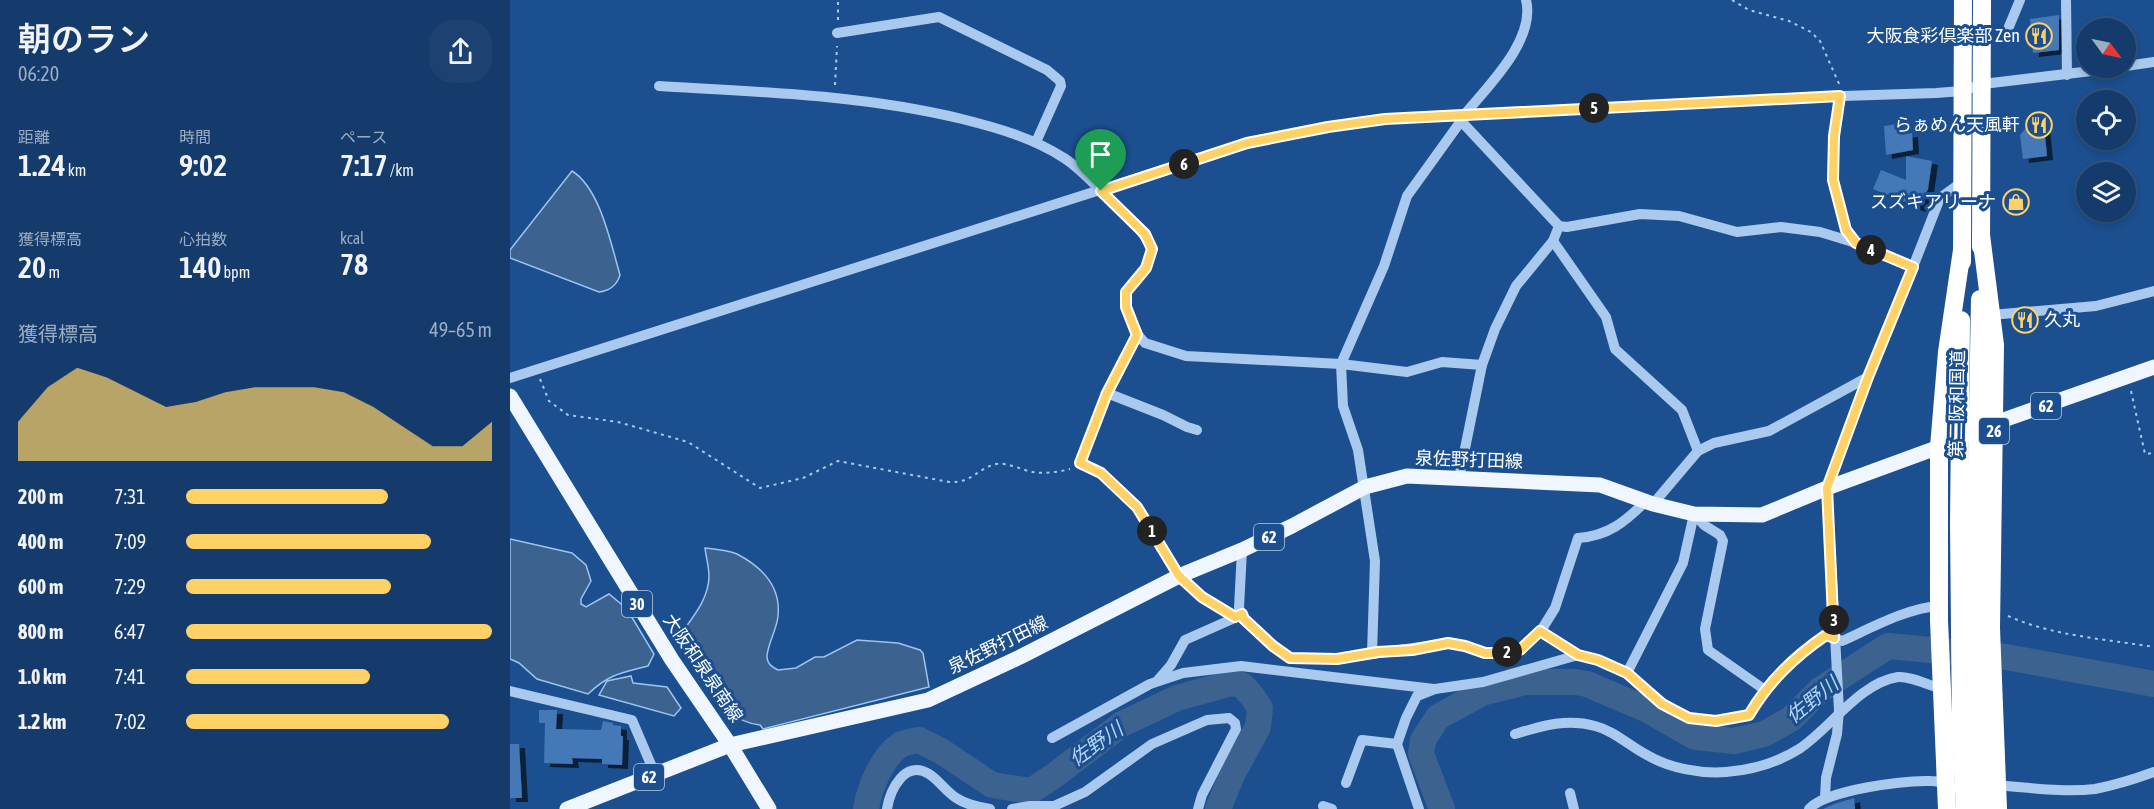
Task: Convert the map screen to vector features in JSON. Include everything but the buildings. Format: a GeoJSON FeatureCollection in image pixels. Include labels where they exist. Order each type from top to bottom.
{"type":"FeatureCollection","features":[{"type":"Feature","properties":{"kind":"highway","name":"第二阪和国道"},"geometry":{"type":"LineString","coordinates":[[1962,0],[1960,438],[1968,524],[1981,809]]}},
{"type":"Feature","properties":{"kind":"highway","name":"第二阪和国道"},"geometry":{"type":"LineString","coordinates":[[1965,809],[1961,735],[1968,524],[1986,427],[1981,235],[1982,0]]}},
{"type":"Feature","properties":{"kind":"highway","name":"26"},"geometry":{"type":"LineString","coordinates":[[1981,235],[1995,345],[1986,427],[1995,786],[1998,809]]}},
{"type":"Feature","properties":{"kind":"highway","name":"26"},"geometry":{"type":"LineString","coordinates":[[1947,809],[1939,613],[1939,447],[1947,352],[1962,250]]}},
{"type":"Feature","properties":{"kind":"main road","name":"泉佐野打田線"},"geometry":{"type":"LineString","coordinates":[[567,809],[730,745],[928,700],[1020,657],[1179,576],[1242,550],[1365,487],[1407,476],[1600,484],[1649,503],[1694,514],[1762,515],[1986,427],[2154,367]]}},
{"type":"Feature","properties":{"kind":"main road","name":"大阪和泉泉南線"},"geometry":{"type":"LineString","coordinates":[[510,396],[672,660],[730,745],[769,809]]}},
{"type":"Feature","properties":{"kind":"street"},"geometry":{"type":"LineString","coordinates":[[1372,653],[1375,561],[1358,450],[1343,406],[1341,364],[1384,266],[1407,196],[1462,116],[1506,65],[1522,34],[1528,10],[1526,0]]}},
{"type":"Feature","properties":{"kind":"street"},"geometry":{"type":"LineString","coordinates":[[2008,29],[2020,0]]}},
{"type":"Feature","properties":{"kind":"street"},"geometry":{"type":"LineString","coordinates":[[2066,0],[2067,75]]}},
{"type":"Feature","properties":{"kind":"street"},"geometry":{"type":"LineString","coordinates":[[837,33],[939,17],[1047,70],[1060,81],[1061,86],[1036,142]]}},
{"type":"Feature","properties":{"kind":"street"},"geometry":{"type":"LineString","coordinates":[[2136,65],[2154,62]]}},
{"type":"Feature","properties":{"kind":"street"},"geometry":{"type":"LineString","coordinates":[[510,378],[1247,143],[1328,127],[1385,119],[1962,91],[1983,84],[2076,74]]}},
{"type":"Feature","properties":{"kind":"street"},"geometry":{"type":"LineString","coordinates":[[659,86],[835,97],[923,110],[1000,129],[1036,142],[1066,159],[1101,191],[1141,229],[1152,249],[1146,268],[1126,292],[1126,307],[1137,335],[1144,343],[1186,356],[1341,364],[1407,372],[1442,362],[1482,365]]}},
{"type":"Feature","properties":{"kind":"street"},"geometry":{"type":"LineString","coordinates":[[1842,96],[1834,136],[1833,180],[1846,230],[1856,243]]}},
{"type":"Feature","properties":{"kind":"street"},"geometry":{"type":"LineString","coordinates":[[1462,116],[1559,226],[1567,227],[1640,214],[1679,216],[1737,232],[1781,227],[1810,231],[1856,243],[1913,267]]}},
{"type":"Feature","properties":{"kind":"street"},"geometry":{"type":"LineString","coordinates":[[1825,798],[1826,778],[1837,734],[1839,713],[1827,488],[1868,377],[1940,198],[1962,182]]}},
{"type":"Feature","properties":{"kind":"street"},"geometry":{"type":"LineString","coordinates":[[1459,478],[1482,365],[1495,329],[1516,286],[1553,241],[1559,226]]}},
{"type":"Feature","properties":{"kind":"street"},"geometry":{"type":"LineString","coordinates":[[1553,241],[1606,317],[1615,349],[1683,410],[1698,451]]}},
{"type":"Feature","properties":{"kind":"street"},"geometry":{"type":"LineString","coordinates":[[1991,315],[2096,306],[2154,291]]}},
{"type":"Feature","properties":{"kind":"street"},"geometry":{"type":"LineString","coordinates":[[1137,335],[1107,393],[1080,463],[1101,473],[1137,507],[1179,576],[1202,597],[1244,619],[1273,646],[1290,658],[1337,659],[1448,643],[1485,653],[1520,650],[1540,631],[1555,608],[1578,538],[1607,533],[1630,517],[1649,503],[1698,451],[1714,443],[1769,431],[1868,377]]}},
{"type":"Feature","properties":{"kind":"street"},"geometry":{"type":"LineString","coordinates":[[1107,393],[1197,430]]}},
{"type":"Feature","properties":{"kind":"street"},"geometry":{"type":"LineString","coordinates":[[1627,673],[1683,563],[1694,514]]}},
{"type":"Feature","properties":{"kind":"street"},"geometry":{"type":"LineString","coordinates":[[1694,514],[1704,525],[1720,535],[1723,541],[1705,630],[1708,650],[1765,690]]}},
{"type":"Feature","properties":{"kind":"street"},"geometry":{"type":"LineString","coordinates":[[1238,616],[1242,550]]}},
{"type":"Feature","properties":{"kind":"street"},"geometry":{"type":"LineString","coordinates":[[1540,631],[1578,655],[1598,660],[1627,673],[1662,704],[1689,718],[1716,721],[1749,715],[1782,669],[1826,635],[1842,641],[1925,607],[1939,613]]}},
{"type":"Feature","properties":{"kind":"street"},"geometry":{"type":"LineString","coordinates":[[1156,682],[1171,665],[1185,640],[1238,616]]}},
{"type":"Feature","properties":{"kind":"street"},"geometry":{"type":"LineString","coordinates":[[1419,809],[1397,744],[1406,718],[1418,696],[1435,689],[1483,682],[1578,655]]}},
{"type":"Feature","properties":{"kind":"street"},"geometry":{"type":"LineString","coordinates":[[1285,671],[1290,658]]}},
{"type":"Feature","properties":{"kind":"street"},"geometry":{"type":"LineString","coordinates":[[1052,738],[1156,682],[1184,673],[1241,666],[1435,689]]}},
{"type":"Feature","properties":{"kind":"street"},"geometry":{"type":"LineString","coordinates":[[1515,734],[1556,723],[1594,725],[1609,731],[1647,756],[1666,763],[1706,772],[1726,772],[1766,764],[1800,748],[1869,689],[1898,677],[1908,677],[1922,684],[1941,681]]}},
{"type":"Feature","properties":{"kind":"street"},"geometry":{"type":"LineString","coordinates":[[510,690],[632,720],[655,774]]}},
{"type":"Feature","properties":{"kind":"street"},"geometry":{"type":"LineString","coordinates":[[1012,809],[1054,806],[1085,792],[1152,744],[1207,720],[1229,718],[1235,723],[1236,729],[1202,795],[1198,809]]}},
{"type":"Feature","properties":{"kind":"street"},"geometry":{"type":"LineString","coordinates":[[1346,783],[1362,740],[1397,744]]}},
{"type":"Feature","properties":{"kind":"street"},"geometry":{"type":"LineString","coordinates":[[887,809],[889,796],[897,780],[907,773],[920,770],[929,774],[957,799],[990,809]]}},
{"type":"Feature","properties":{"kind":"street"},"geometry":{"type":"LineString","coordinates":[[1809,809],[1825,798],[1858,788],[1929,781],[2093,789],[2120,784],[2154,772]]}},
{"type":"Feature","properties":{"kind":"street"},"geometry":{"type":"LineString","coordinates":[[1570,793],[1574,809]]}},
{"type":"Feature","properties":{"kind":"path"},"geometry":{"type":"LineString","coordinates":[[835,97],[838,0]]}},
{"type":"Feature","properties":{"kind":"path"},"geometry":{"type":"LineString","coordinates":[[1732,0],[1749,10],[1789,21],[1811,32],[1824,49],[1842,96]]}},
{"type":"Feature","properties":{"kind":"path"},"geometry":{"type":"LineString","coordinates":[[536,370],[549,401],[568,415],[618,422],[688,442],[760,488],[803,478],[838,461],[949,482],[961,482],[997,464],[1007,464],[1034,472],[1053,472],[1069,470],[1080,463]]}},
{"type":"Feature","properties":{"kind":"path"},"geometry":{"type":"LineString","coordinates":[[2127,376],[2145,454],[2154,453]]}},
{"type":"Feature","properties":{"kind":"path"},"geometry":{"type":"LineString","coordinates":[[1992,609],[2030,625],[2051,630],[2154,647]]}},
{"type":"Feature","properties":{"kind":"water"},"geometry":{"type":"Polygon","coordinates":[[[572,171],[582,179],[597,203],[620,275],[615,285],[599,292],[510,258],[510,250],[572,171]]]}},
{"type":"Feature","properties":{"kind":"water"},"geometry":{"type":"Polygon","coordinates":[[[510,539],[572,553],[586,565],[591,581],[581,599],[581,604],[586,607],[609,594],[627,609],[654,654],[648,666],[609,678],[588,694],[537,679],[519,663],[510,659],[510,539]]]}},
{"type":"Feature","properties":{"kind":"water"},"geometry":{"type":"Polygon","coordinates":[[[705,548],[730,552],[746,559],[762,572],[773,587],[778,616],[767,659],[774,668],[778,670],[796,668],[815,657],[824,657],[857,640],[898,643],[923,653],[929,687],[763,729],[760,725],[735,716],[728,711],[680,635],[699,608],[706,593],[709,569],[705,548]]]}},
{"type":"Feature","properties":{"kind":"water"},"geometry":{"type":"Polygon","coordinates":[[[631,676],[633,683],[667,687],[681,708],[674,716],[599,695],[607,681],[631,676]]]}},
{"type":"Feature","properties":{"kind":"waterway","name":"佐野川"},"geometry":{"type":"LineString","coordinates":[[1442,809],[1421,754],[1423,740],[1438,717],[1482,693],[1525,682],[1587,684],[1648,710],[1695,737],[1734,741],[1764,734],[1791,719],[1820,690],[1888,646],[2006,657],[2154,684]]}},
{"type":"Feature","properties":{"kind":"waterway","name":"佐野川"},"geometry":{"type":"LineString","coordinates":[[866,809],[873,783],[882,765],[893,750],[904,743],[919,740],[941,751],[992,785],[1031,791],[1122,724],[1177,698],[1232,683],[1242,685],[1260,708],[1258,727],[1232,775],[1218,809]]}},
{"type":"Feature","properties":{"kind":"place","name":"大阪食彩倶楽部 Zen"},"geometry":{"type":"Point","coordinates":[2039,36]}},
{"type":"Feature","properties":{"kind":"place","name":"らぁめん天風軒"},"geometry":{"type":"Point","coordinates":[2039,125]}},
{"type":"Feature","properties":{"kind":"place","name":"スズキアリーナ"},"geometry":{"type":"Point","coordinates":[2016,202]}},
{"type":"Feature","properties":{"kind":"place","name":"久丸"},"geometry":{"type":"Point","coordinates":[2025,320]}},
{"type":"Feature","properties":{"kind":"route"},"geometry":{"type":"LineString","coordinates":[[1840,96],[1834,136],[1833,180],[1846,230],[1856,243],[1913,267],[1868,377],[1827,488],[1834,638],[1826,635],[1782,669],[1763,692],[1749,715],[1716,721],[1689,718],[1662,704],[1627,673],[1598,660],[1578,655],[1540,631],[1520,650],[1500,653],[1485,653],[1448,643],[1337,659],[1290,658],[1273,646],[1244,619],[1242,614],[1235,617],[1190,587],[1179,576],[1137,507],[1101,473],[1080,463],[1107,393],[1137,335],[1126,307],[1126,292],[1146,268],[1152,249],[1145,234],[1101,191],[1247,143],[1328,127],[1385,119],[1840,96]]}}]}
